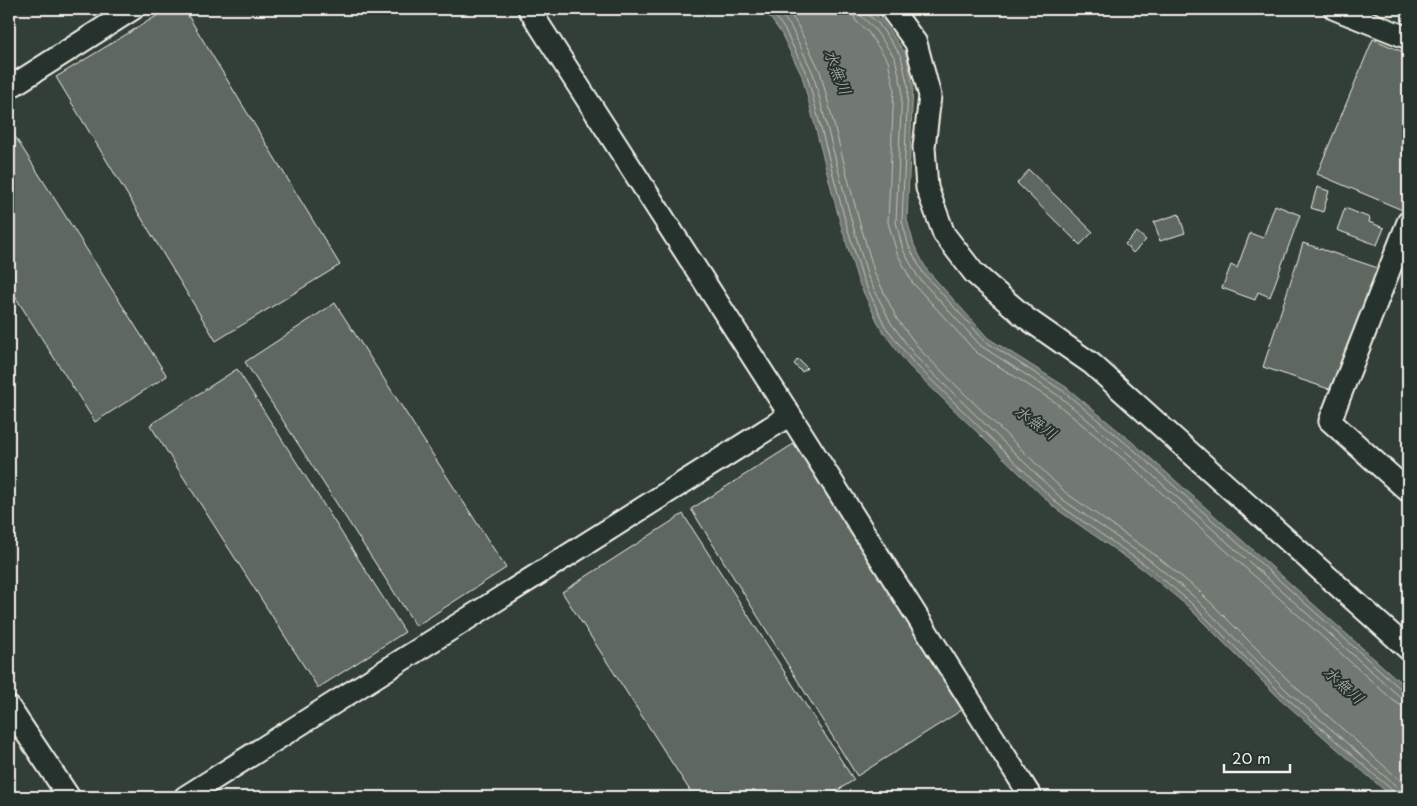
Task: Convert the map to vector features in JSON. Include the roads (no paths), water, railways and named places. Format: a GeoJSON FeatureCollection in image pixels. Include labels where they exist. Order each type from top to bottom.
{"type":"FeatureCollection","features":[{"type":"Feature","properties":{"kind":"street"},"geometry":{"type":"LineString","coordinates":[[9,88],[133,9]]}},
{"type":"Feature","properties":{"kind":"street"},"geometry":{"type":"LineString","coordinates":[[529,9],[790,414],[1031,797]]}},
{"type":"Feature","properties":{"kind":"street"},"geometry":{"type":"LineString","coordinates":[[892,9],[916,43],[930,96],[924,147],[927,188],[944,234],[974,273],[1026,318],[1092,364],[1408,650]]}},
{"type":"Feature","properties":{"kind":"street"},"geometry":{"type":"LineString","coordinates":[[1335,9],[1408,38]]}},
{"type":"Feature","properties":{"kind":"street"},"geometry":{"type":"LineString","coordinates":[[1408,222],[1330,421],[1408,491]]}},
{"type":"Feature","properties":{"kind":"street"},"geometry":{"type":"LineString","coordinates":[[186,797],[790,414]]}},
{"type":"Feature","properties":{"kind":"street"},"geometry":{"type":"LineString","coordinates":[[9,708],[69,797]]}},
{"type":"Feature","properties":{"kind":"water","name":"水無川"},"geometry":{"type":"Polygon","coordinates":[[[764,9],[869,9],[882,20],[906,54],[913,87],[907,220],[914,245],[927,270],[988,338],[1066,387],[1138,447],[1408,689],[1408,797],[1392,797],[1278,697],[1186,605],[1144,570],[1055,508],[908,365],[881,329],[858,281],[840,222],[802,76],[781,33],[764,9]]]}}]}
